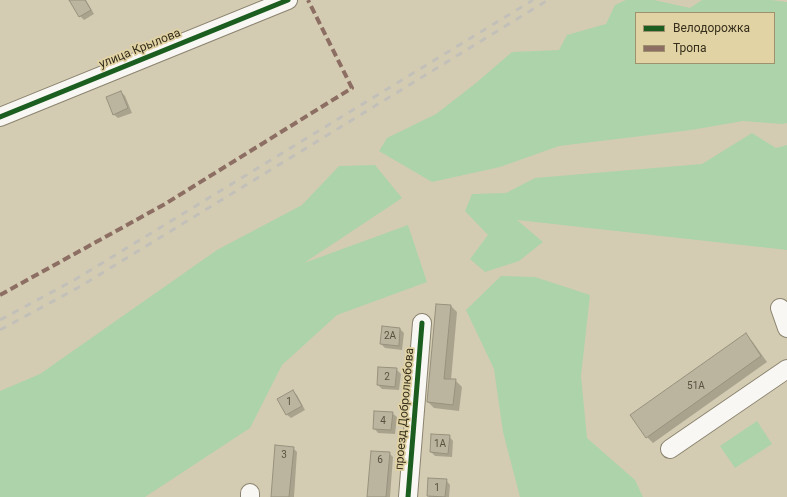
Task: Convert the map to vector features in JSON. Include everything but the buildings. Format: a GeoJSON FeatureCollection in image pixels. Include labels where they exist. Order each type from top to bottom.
{"type":"FeatureCollection","features":[{"type":"Feature","properties":{"kind":"street","name":"улица Крылова"},"geometry":{"type":"LineString","coordinates":[[0,117],[288,0]]}},
{"type":"Feature","properties":{"kind":"street"},"geometry":{"type":"LineString","coordinates":[[780,308],[787,328]]}},
{"type":"Feature","properties":{"kind":"street","name":"проезд Добролюбова"},"geometry":{"type":"LineString","coordinates":[[408,497],[422,323]]}},
{"type":"Feature","properties":{"kind":"street"},"geometry":{"type":"LineString","coordinates":[[670,449],[787,370]]}},
{"type":"Feature","properties":{"kind":"green space"},"geometry":{"type":"Polygon","coordinates":[[[626,0],[654,0],[690,8],[702,0],[771,0],[787,2],[787,123],[782,124],[743,121],[691,130],[559,146],[500,167],[432,182],[379,151],[387,138],[436,114],[476,83],[512,52],[559,50],[567,35],[606,24],[615,5],[626,0]]]}},
{"type":"Feature","properties":{"kind":"green space"},"geometry":{"type":"Polygon","coordinates":[[[752,133],[776,148],[787,145],[787,250],[517,220],[543,242],[519,261],[485,272],[470,259],[488,235],[465,211],[472,194],[506,193],[535,178],[702,164],[752,133]]]}},
{"type":"Feature","properties":{"kind":"green space"},"geometry":{"type":"Polygon","coordinates":[[[375,165],[402,198],[304,263],[408,225],[427,282],[337,315],[282,365],[250,428],[145,497],[0,497],[0,391],[40,374],[217,250],[302,205],[339,166],[375,165]]]}},
{"type":"Feature","properties":{"kind":"green space"},"geometry":{"type":"Polygon","coordinates":[[[501,276],[535,277],[590,295],[581,376],[587,438],[635,480],[643,497],[520,497],[503,432],[494,369],[466,310],[501,276]]]}},
{"type":"Feature","properties":{"kind":"green space"},"geometry":{"type":"Polygon","coordinates":[[[757,421],[772,444],[735,468],[720,446],[757,421]]]}},
{"type":"Feature","properties":{"kind":"railway"},"geometry":{"type":"LineString","coordinates":[[0,320],[76,279],[533,0]]}},
{"type":"Feature","properties":{"kind":"railway"},"geometry":{"type":"LineString","coordinates":[[0,330],[81,286],[548,0]]}},
{"type":"Feature","properties":{"kind":"marked path"},"geometry":{"type":"LineString","coordinates":[[0,295],[165,204],[352,88],[308,0]]}},
{"type":"Feature","properties":{"kind":"cycle path"},"geometry":{"type":"LineString","coordinates":[[0,117],[288,0]]}},
{"type":"Feature","properties":{"kind":"cycle path"},"geometry":{"type":"LineString","coordinates":[[408,497],[422,323]]}}]}
